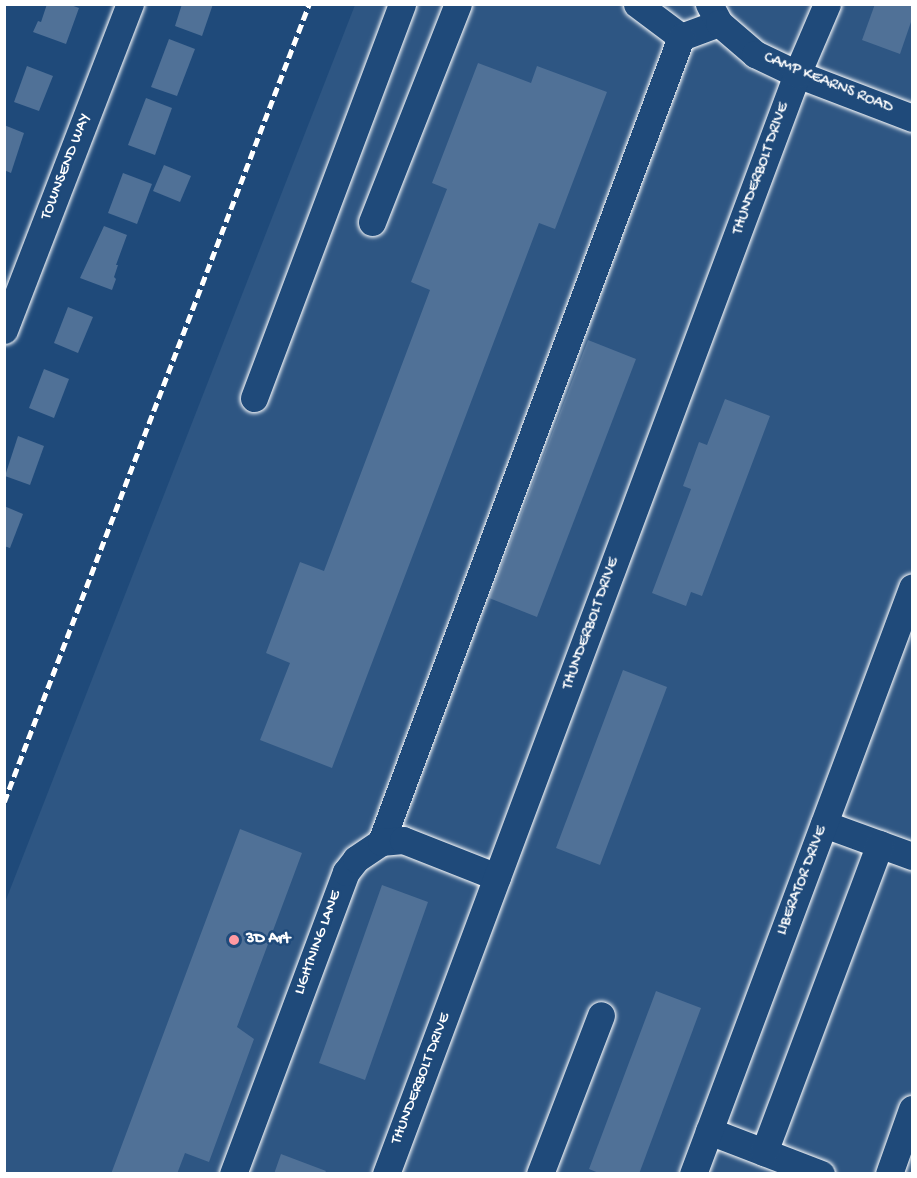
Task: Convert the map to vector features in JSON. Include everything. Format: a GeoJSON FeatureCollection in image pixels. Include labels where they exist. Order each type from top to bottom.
{"type":"FeatureCollection","features":[{"type":"Feature","properties":{"kind":"street","name":"TOWNSEND WAY"},"geometry":{"type":"LineString","coordinates":[[4,330],[130,4]]}},
{"type":"Feature","properties":{"kind":"street"},"geometry":{"type":"LineString","coordinates":[[254,398],[402,4]]}},
{"type":"Feature","properties":{"kind":"street"},"geometry":{"type":"LineString","coordinates":[[372,222],[458,4]]}},
{"type":"Feature","properties":{"kind":"street"},"geometry":{"type":"LineString","coordinates":[[637,4],[681,37]]}},
{"type":"Feature","properties":{"kind":"street","name":"THUNDERBOLT DRIVE"},"geometry":{"type":"LineString","coordinates":[[386,1173],[797,74],[826,4]]}},
{"type":"Feature","properties":{"kind":"street"},"geometry":{"type":"LineString","coordinates":[[497,877],[403,840],[381,842],[681,37],[714,14]]}},
{"type":"Feature","properties":{"kind":"street","name":"CAMP KEARNS ROAD"},"geometry":{"type":"LineString","coordinates":[[714,14],[755,54],[797,74],[912,118]]}},
{"type":"Feature","properties":{"kind":"street","name":"LIBERATOR DRIVE"},"geometry":{"type":"LineString","coordinates":[[693,1173],[912,588]]}},
{"type":"Feature","properties":{"kind":"street"},"geometry":{"type":"LineString","coordinates":[[824,824],[912,856]]}},
{"type":"Feature","properties":{"kind":"street","name":"LIGHTNING LANE"},"geometry":{"type":"LineString","coordinates":[[233,1173],[346,872],[356,859],[381,842]]}},
{"type":"Feature","properties":{"kind":"street"},"geometry":{"type":"LineString","coordinates":[[764,1152],[880,844]]}},
{"type":"Feature","properties":{"kind":"street"},"geometry":{"type":"LineString","coordinates":[[540,1173],[601,1015]]}},
{"type":"Feature","properties":{"kind":"street"},"geometry":{"type":"LineString","coordinates":[[888,1173],[912,1109]]}},
{"type":"Feature","properties":{"kind":"street"},"geometry":{"type":"LineString","coordinates":[[709,1131],[821,1173]]}},
{"type":"Feature","properties":{"kind":"shaded area"},"geometry":{"type":"Polygon","coordinates":[[[355,5],[912,5],[912,1173],[5,1173],[4,905],[355,5]]]}},
{"type":"Feature","properties":{"kind":"building"},"geometry":{"type":"Polygon","coordinates":[[[47,4],[68,4],[79,8],[66,44],[33,32],[38,21],[41,22],[47,4]]]}},
{"type":"Feature","properties":{"kind":"building"},"geometry":{"type":"Polygon","coordinates":[[[182,4],[213,4],[202,36],[175,26],[182,4]]]}},
{"type":"Feature","properties":{"kind":"building"},"geometry":{"type":"Polygon","coordinates":[[[875,4],[912,4],[912,19],[900,54],[862,40],[875,4]]]}},
{"type":"Feature","properties":{"kind":"building"},"geometry":{"type":"Polygon","coordinates":[[[169,39],[195,49],[177,96],[151,87],[169,39]]]}},
{"type":"Feature","properties":{"kind":"building"},"geometry":{"type":"Polygon","coordinates":[[[478,63],[531,83],[537,66],[607,92],[555,229],[539,223],[332,768],[260,740],[290,663],[266,653],[300,562],[324,571],[430,290],[411,282],[447,189],[432,183],[478,63]]]}},
{"type":"Feature","properties":{"kind":"building"},"geometry":{"type":"Polygon","coordinates":[[[27,66],[53,76],[39,111],[14,102],[27,66]]]}},
{"type":"Feature","properties":{"kind":"building"},"geometry":{"type":"Polygon","coordinates":[[[146,98],[172,108],[155,155],[128,145],[146,98]]]}},
{"type":"Feature","properties":{"kind":"building"},"geometry":{"type":"Polygon","coordinates":[[[4,125],[24,133],[11,173],[4,170],[4,125]]]}},
{"type":"Feature","properties":{"kind":"building"},"geometry":{"type":"Polygon","coordinates":[[[164,165],[191,176],[180,202],[153,191],[164,165]]]}},
{"type":"Feature","properties":{"kind":"building"},"geometry":{"type":"Polygon","coordinates":[[[123,173],[152,184],[137,224],[108,213],[123,173]]]}},
{"type":"Feature","properties":{"kind":"building"},"geometry":{"type":"Polygon","coordinates":[[[104,226],[127,235],[116,265],[118,265],[114,277],[116,279],[112,290],[80,278],[104,226]]]}},
{"type":"Feature","properties":{"kind":"building"},"geometry":{"type":"Polygon","coordinates":[[[68,307],[93,317],[78,353],[54,343],[68,307]]]}},
{"type":"Feature","properties":{"kind":"building"},"geometry":{"type":"Polygon","coordinates":[[[588,340],[636,359],[537,617],[489,598],[588,340]]]}},
{"type":"Feature","properties":{"kind":"building"},"geometry":{"type":"Polygon","coordinates":[[[44,369],[69,379],[54,418],[29,408],[44,369]]]}},
{"type":"Feature","properties":{"kind":"building"},"geometry":{"type":"Polygon","coordinates":[[[725,399],[770,416],[702,596],[691,592],[686,606],[652,593],[691,489],[683,486],[699,442],[707,445],[725,399]]]}},
{"type":"Feature","properties":{"kind":"building"},"geometry":{"type":"Polygon","coordinates":[[[18,436],[44,446],[30,485],[5,476],[18,436]]]}},
{"type":"Feature","properties":{"kind":"building"},"geometry":{"type":"Polygon","coordinates":[[[4,506],[23,514],[10,548],[4,546],[4,506]]]}},
{"type":"Feature","properties":{"kind":"building"},"geometry":{"type":"Polygon","coordinates":[[[623,670],[667,687],[600,865],[556,848],[623,670]]]}},
{"type":"Feature","properties":{"kind":"building","name":"3D Art"},"geometry":{"type":"Polygon","coordinates":[[[240,829],[302,853],[237,1027],[254,1039],[209,1162],[185,1153],[177,1174],[111,1174],[240,829]]]}},
{"type":"Feature","properties":{"kind":"building"},"geometry":{"type":"Polygon","coordinates":[[[382,885],[428,902],[365,1080],[319,1063],[382,885]]]}},
{"type":"Feature","properties":{"kind":"building"},"geometry":{"type":"Polygon","coordinates":[[[656,991],[701,1008],[639,1174],[601,1174],[589,1169],[656,991]]]}},
{"type":"Feature","properties":{"kind":"building"},"geometry":{"type":"Polygon","coordinates":[[[281,1154],[326,1171],[324,1174],[274,1174],[281,1154]]]}},
{"type":"Feature","properties":{"kind":"railway"},"geometry":{"type":"LineString","coordinates":[[4,802],[309,4]]}},
{"type":"Feature","properties":{"kind":"place","name":"3D Art"},"geometry":{"type":"Point","coordinates":[234,940]}}]}
